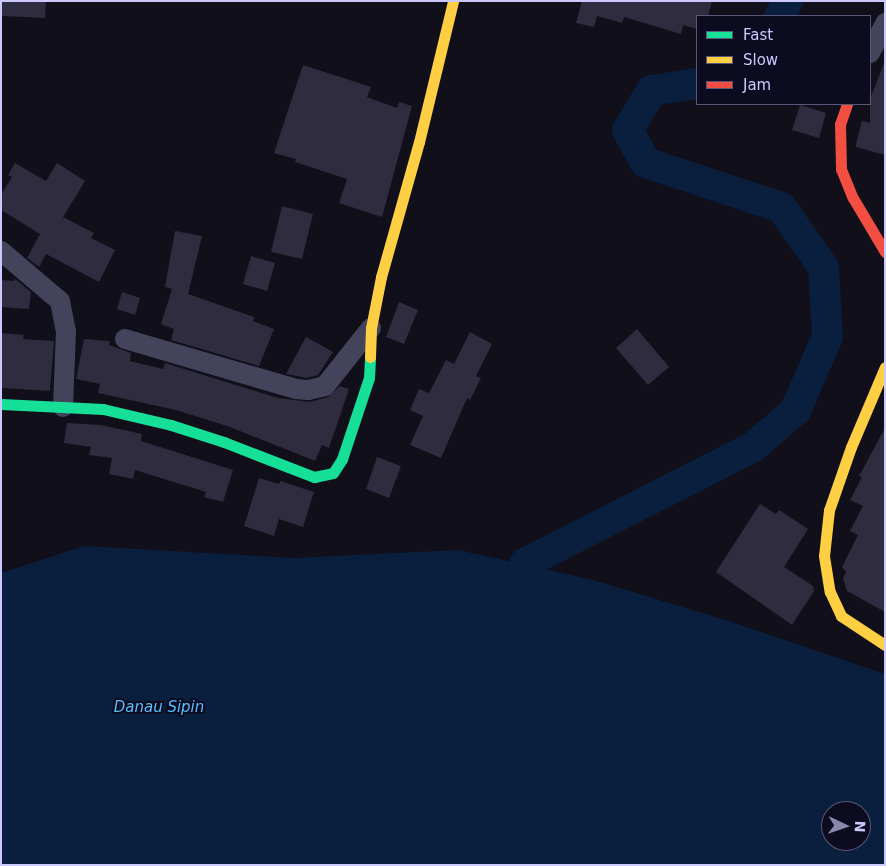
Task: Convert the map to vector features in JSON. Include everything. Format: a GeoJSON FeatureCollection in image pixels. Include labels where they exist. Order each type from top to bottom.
{"type":"FeatureCollection","features":[{"type":"Feature","properties":{"kind":"street"},"geometry":{"type":"LineString","coordinates":[[1,404],[103,409],[170,425],[224,442],[303,474],[321,477],[333,473],[342,459],[369,378],[371,328],[381,277],[419,142],[449,24],[453,1]]}},
{"type":"Feature","properties":{"kind":"street"},"geometry":{"type":"LineString","coordinates":[[871,51],[885,23]]}},
{"type":"Feature","properties":{"kind":"street"},"geometry":{"type":"LineString","coordinates":[[847,105],[840,124],[841,169],[853,198],[885,252]]}},
{"type":"Feature","properties":{"kind":"street"},"geometry":{"type":"LineString","coordinates":[[1,251],[60,301],[66,331],[62,407]]}},
{"type":"Feature","properties":{"kind":"street"},"geometry":{"type":"LineString","coordinates":[[125,339],[296,389],[308,390],[325,386],[371,328]]}},
{"type":"Feature","properties":{"kind":"street"},"geometry":{"type":"LineString","coordinates":[[885,368],[851,447],[829,510],[824,556],[830,592],[841,616],[885,644]]}},
{"type":"Feature","properties":{"kind":"water","name":"Danau Sipin"},"geometry":{"type":"Polygon","coordinates":[[[84,546],[294,558],[458,550],[593,580],[729,621],[885,674],[885,865],[1,865],[1,573],[84,546]]]}},
{"type":"Feature","properties":{"kind":"building"},"geometry":{"type":"Polygon","coordinates":[[[1,1],[46,1],[45,18],[1,16],[1,1]]]}},
{"type":"Feature","properties":{"kind":"building"},"geometry":{"type":"Polygon","coordinates":[[[582,1],[712,1],[708,15],[696,15],[696,29],[683,25],[681,34],[624,17],[622,23],[597,16],[594,27],[576,23],[582,1]]]}},
{"type":"Feature","properties":{"kind":"building"},"geometry":{"type":"Polygon","coordinates":[[[885,63],[885,155],[856,147],[862,121],[870,123],[871,96],[885,63]]]}},
{"type":"Feature","properties":{"kind":"building"},"geometry":{"type":"Polygon","coordinates":[[[303,65],[371,87],[367,97],[397,108],[399,102],[412,106],[382,217],[339,203],[347,179],[295,162],[296,159],[274,153],[303,65]]]}},
{"type":"Feature","properties":{"kind":"building"},"geometry":{"type":"Polygon","coordinates":[[[800,105],[826,113],[819,138],[792,130],[800,105]]]}},
{"type":"Feature","properties":{"kind":"building"},"geometry":{"type":"Polygon","coordinates":[[[15,163],[46,181],[57,163],[85,181],[63,217],[94,233],[91,238],[115,250],[99,282],[46,254],[39,267],[27,258],[40,234],[1,210],[1,195],[12,177],[8,175],[15,163]]]}},
{"type":"Feature","properties":{"kind":"building"},"geometry":{"type":"Polygon","coordinates":[[[282,206],[313,214],[302,259],[271,252],[282,206]]]}},
{"type":"Feature","properties":{"kind":"building"},"geometry":{"type":"Polygon","coordinates":[[[175,231],[202,236],[188,294],[254,317],[253,321],[274,329],[259,366],[171,340],[174,329],[161,324],[172,289],[165,287],[175,231]]]}},
{"type":"Feature","properties":{"kind":"building"},"geometry":{"type":"Polygon","coordinates":[[[251,256],[275,263],[267,291],[243,284],[251,256]]]}},
{"type":"Feature","properties":{"kind":"building"},"geometry":{"type":"Polygon","coordinates":[[[15,279],[31,292],[29,309],[1,307],[1,280],[14,281],[15,279]]]}},
{"type":"Feature","properties":{"kind":"building"},"geometry":{"type":"Polygon","coordinates":[[[122,292],[140,298],[135,315],[117,309],[122,292]]]}},
{"type":"Feature","properties":{"kind":"building"},"geometry":{"type":"Polygon","coordinates":[[[399,302],[418,310],[404,344],[386,337],[399,302]]]}},
{"type":"Feature","properties":{"kind":"building"},"geometry":{"type":"Polygon","coordinates":[[[637,329],[669,367],[648,385],[616,348],[637,329]]]}},
{"type":"Feature","properties":{"kind":"building"},"geometry":{"type":"Polygon","coordinates":[[[470,332],[492,344],[476,376],[481,378],[470,400],[467,398],[441,458],[410,445],[423,416],[410,410],[419,389],[429,393],[446,360],[454,364],[470,332]]]}},
{"type":"Feature","properties":{"kind":"building"},"geometry":{"type":"Polygon","coordinates":[[[1,333],[24,335],[23,339],[54,341],[50,391],[1,388],[1,333]]]}},
{"type":"Feature","properties":{"kind":"building"},"geometry":{"type":"Polygon","coordinates":[[[306,337],[333,352],[318,375],[307,378],[286,374],[306,337]]]}},
{"type":"Feature","properties":{"kind":"building"},"geometry":{"type":"Polygon","coordinates":[[[84,339],[110,341],[109,345],[131,353],[130,361],[163,369],[165,363],[278,398],[310,402],[328,397],[340,386],[349,389],[329,448],[322,445],[315,461],[230,427],[176,410],[98,393],[100,384],[76,379],[84,339]]]}},
{"type":"Feature","properties":{"kind":"building"},"geometry":{"type":"Polygon","coordinates":[[[67,423],[101,425],[142,434],[141,441],[233,470],[223,502],[204,497],[206,492],[135,470],[133,479],[109,474],[112,458],[89,455],[91,447],[64,443],[67,423]]]}},
{"type":"Feature","properties":{"kind":"building"},"geometry":{"type":"Polygon","coordinates":[[[885,428],[885,612],[847,591],[843,578],[846,572],[842,567],[858,535],[850,531],[863,506],[850,500],[862,477],[859,476],[885,428]]]}},
{"type":"Feature","properties":{"kind":"building"},"geometry":{"type":"Polygon","coordinates":[[[377,457],[401,466],[389,498],[366,489],[377,457]]]}},
{"type":"Feature","properties":{"kind":"building"},"geometry":{"type":"Polygon","coordinates":[[[259,478],[279,484],[280,481],[314,492],[303,527],[279,519],[274,536],[244,526],[259,478]]]}},
{"type":"Feature","properties":{"kind":"building"},"geometry":{"type":"Polygon","coordinates":[[[760,504],[776,514],[779,510],[808,529],[784,567],[813,586],[814,591],[792,625],[716,572],[760,504]]]}},
{"type":"Feature","properties":{"kind":"waterway"},"geometry":{"type":"LineString","coordinates":[[780,15],[787,1]]}},
{"type":"Feature","properties":{"kind":"waterway"},"geometry":{"type":"LineString","coordinates":[[524,563],[752,447],[795,410],[827,336],[823,267],[781,207],[645,162],[627,130],[651,90],[696,83]]}},
{"type":"Feature","properties":{"kind":"traffic: fast"},"geometry":{"type":"LineString","coordinates":[[1,404],[103,409],[171,425],[224,442],[314,477],[333,473],[342,459],[369,378],[370,357]]}},
{"type":"Feature","properties":{"kind":"traffic: slow"},"geometry":{"type":"LineString","coordinates":[[370,357],[371,328],[381,277],[419,142],[453,1]]}},
{"type":"Feature","properties":{"kind":"traffic: slow"},"geometry":{"type":"LineString","coordinates":[[885,367],[851,447],[829,510],[824,556],[830,592],[841,616],[885,645]]}},
{"type":"Feature","properties":{"kind":"traffic: jam"},"geometry":{"type":"LineString","coordinates":[[847,105],[840,124],[841,169],[853,198],[885,252]]}}]}
